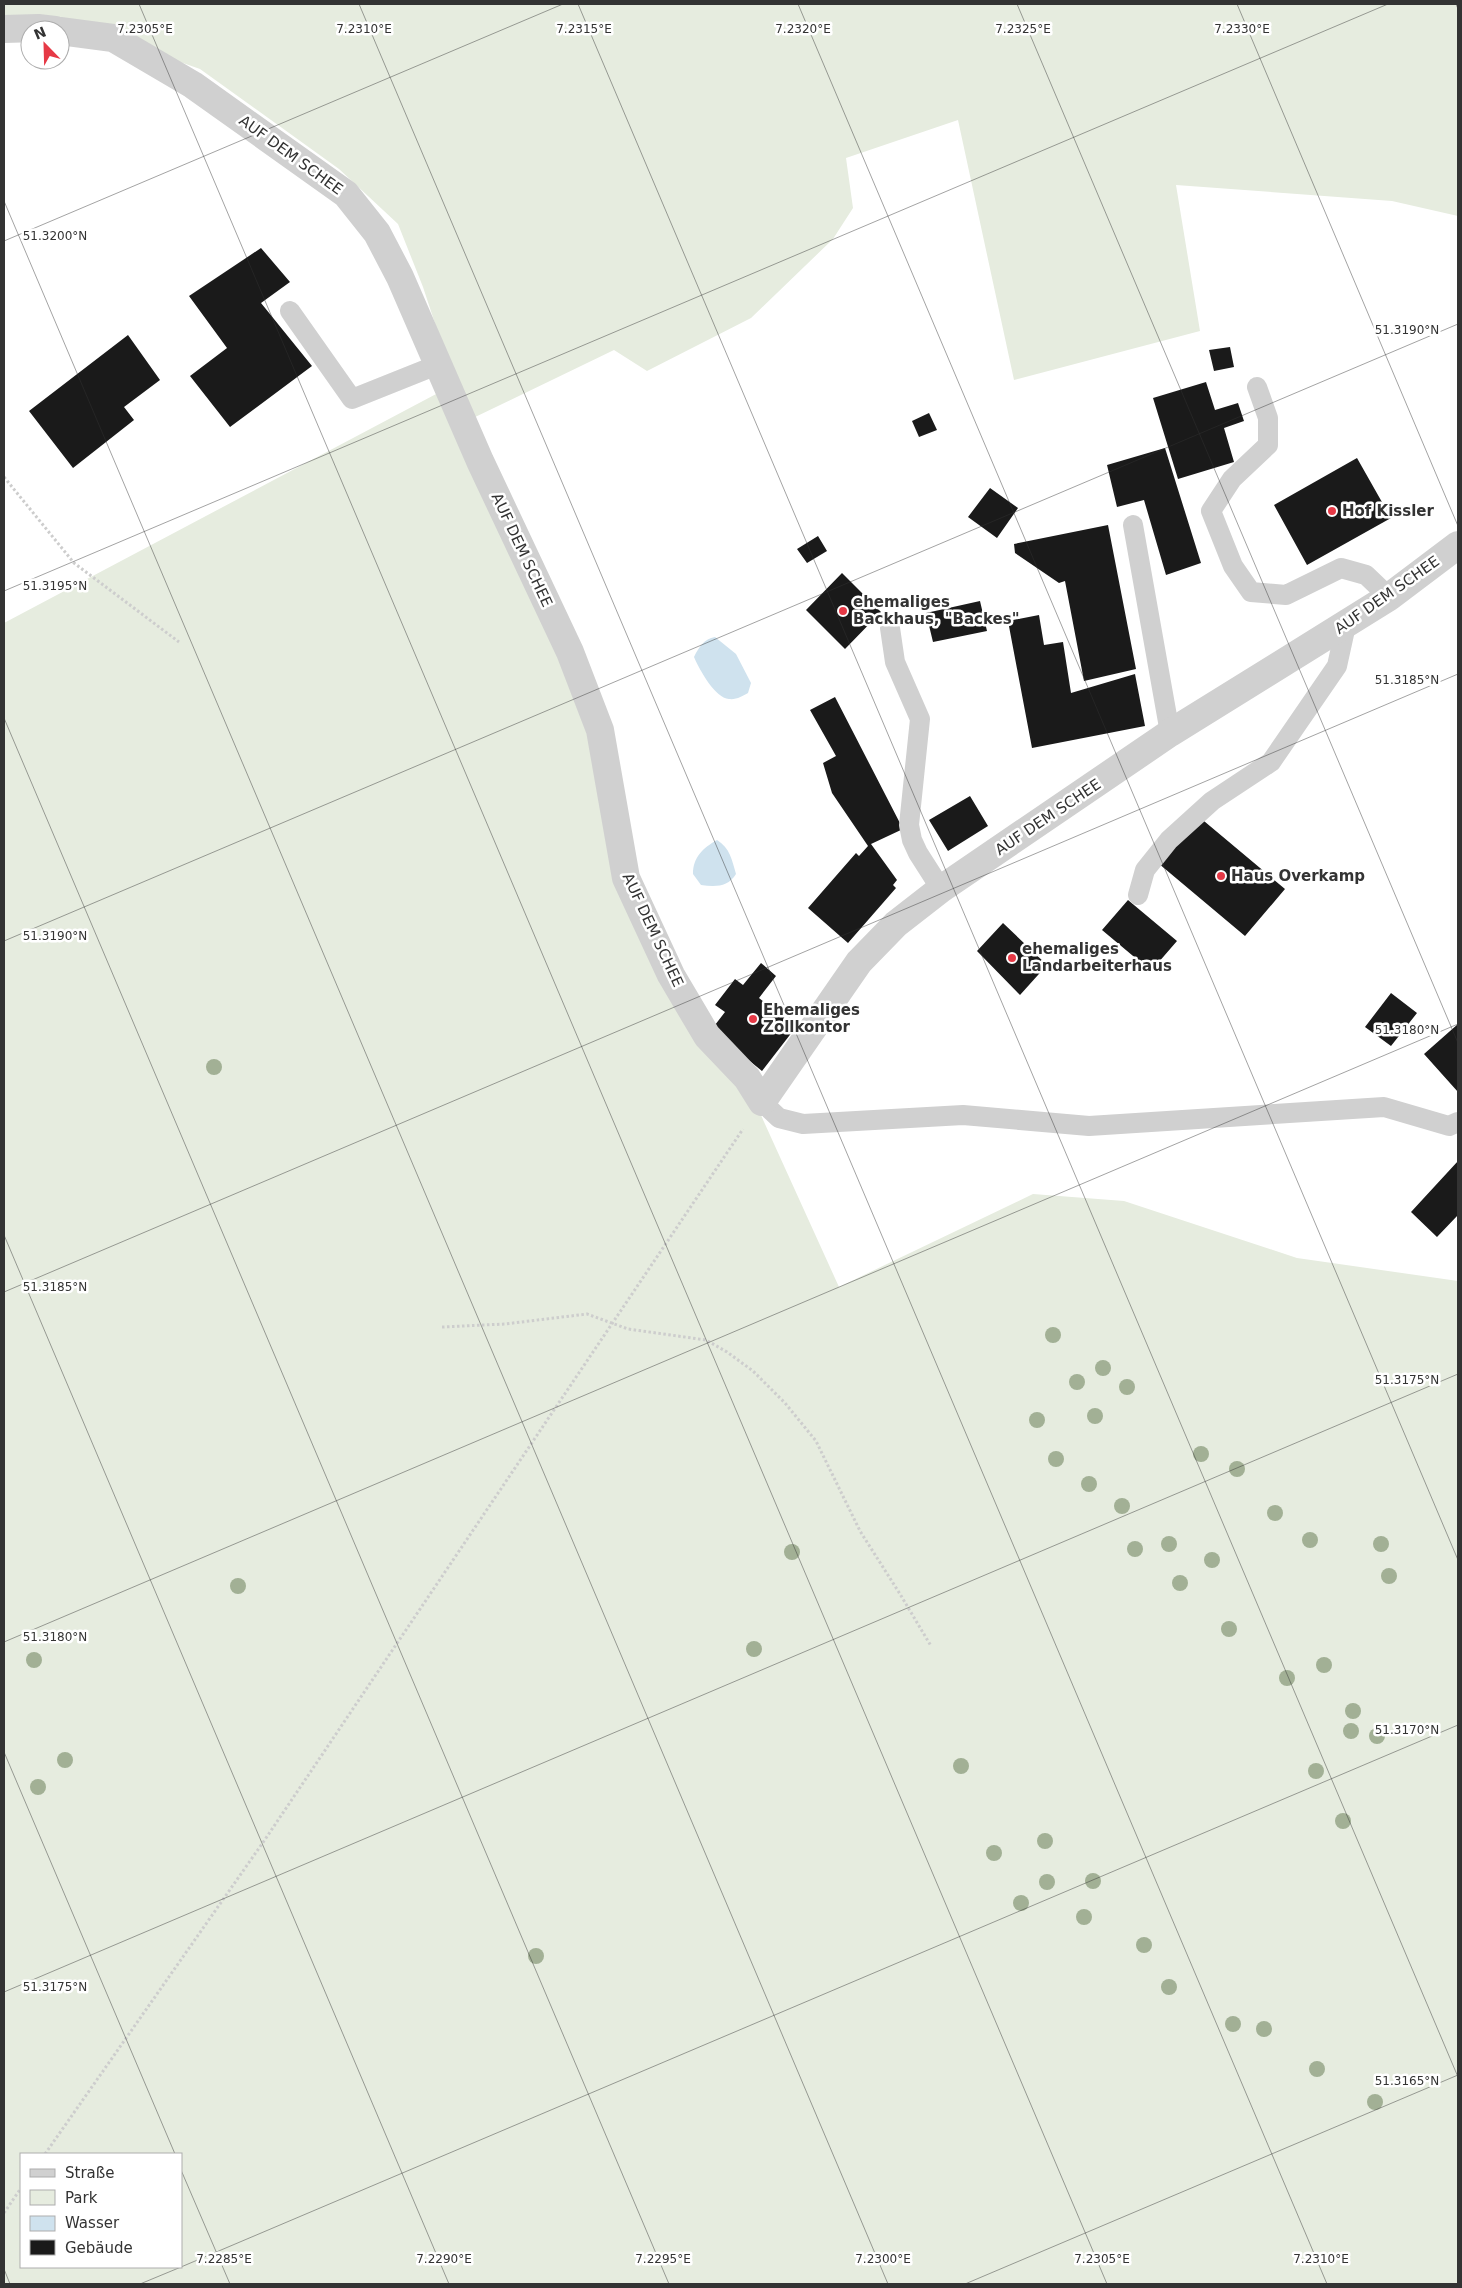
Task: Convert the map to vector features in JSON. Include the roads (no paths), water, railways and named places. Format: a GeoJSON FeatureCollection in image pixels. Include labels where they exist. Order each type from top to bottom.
{"type":"FeatureCollection","features":[{"type":"Feature","properties":{"kind":"street"},"geometry":{"type":"LineString","coordinates":[[4,29],[20,29]]}},
{"type":"Feature","properties":{"kind":"street","name":"AUF DEM SCHEE"},"geometry":{"type":"LineString","coordinates":[[70,32],[114,38],[193,85],[346,194],[377,233],[400,277],[437,365],[570,652],[600,730],[626,878],[671,975],[707,1036],[747,1078],[762,1102],[859,962],[896,924],[942,889],[1170,733],[1389,597],[1458,545]]}},
{"type":"Feature","properties":{"kind":"lane"},"geometry":{"type":"LineString","coordinates":[[290,311],[352,399],[437,365]]}},
{"type":"Feature","properties":{"kind":"lane"},"geometry":{"type":"LineString","coordinates":[[1257,387],[1268,418],[1268,445],[1232,479],[1211,511],[1233,566],[1251,592],[1286,595],[1341,568],[1366,575],[1389,597]]}},
{"type":"Feature","properties":{"kind":"lane"},"geometry":{"type":"LineString","coordinates":[[1134,525],[1170,733]]}},
{"type":"Feature","properties":{"kind":"lane"},"geometry":{"type":"LineString","coordinates":[[1138,895],[1145,870],[1169,840],[1212,801],[1271,762],[1337,666],[1346,625]]}},
{"type":"Feature","properties":{"kind":"lane"},"geometry":{"type":"LineString","coordinates":[[890,628],[895,662],[920,719],[909,825],[912,840],[942,889]]}},
{"type":"Feature","properties":{"kind":"lane"},"geometry":{"type":"LineString","coordinates":[[762,1102],[779,1118],[803,1124],[963,1115],[1089,1126],[1384,1107],[1449,1126],[1458,1122]]}},
{"type":"Feature","properties":{"kind":"water"},"geometry":{"type":"Polygon","coordinates":[[[715,637],[736,654],[751,683],[748,693],[739,698],[729,699],[718,694],[694,657],[702,644],[715,637]]]}},
{"type":"Feature","properties":{"kind":"water"},"geometry":{"type":"Polygon","coordinates":[[[717,840],[728,851],[736,874],[725,884],[701,885],[693,874],[693,868],[703,850],[717,840]]]}},
{"type":"Feature","properties":{"kind":"place","name":"Hof Kissler"},"geometry":{"type":"Point","coordinates":[1332,511]}},
{"type":"Feature","properties":{"kind":"place","name":"ehemaliges Backhaus, \"Backes\""},"geometry":{"type":"Point","coordinates":[843,611]}},
{"type":"Feature","properties":{"kind":"place","name":"Haus Overkamp"},"geometry":{"type":"Point","coordinates":[1221,876]}},
{"type":"Feature","properties":{"kind":"place","name":"ehemaliges Landarbeiterhaus"},"geometry":{"type":"Point","coordinates":[1012,958]}},
{"type":"Feature","properties":{"kind":"place","name":"Ehemaliges Zollkontor"},"geometry":{"type":"Point","coordinates":[753,1019]}}]}
